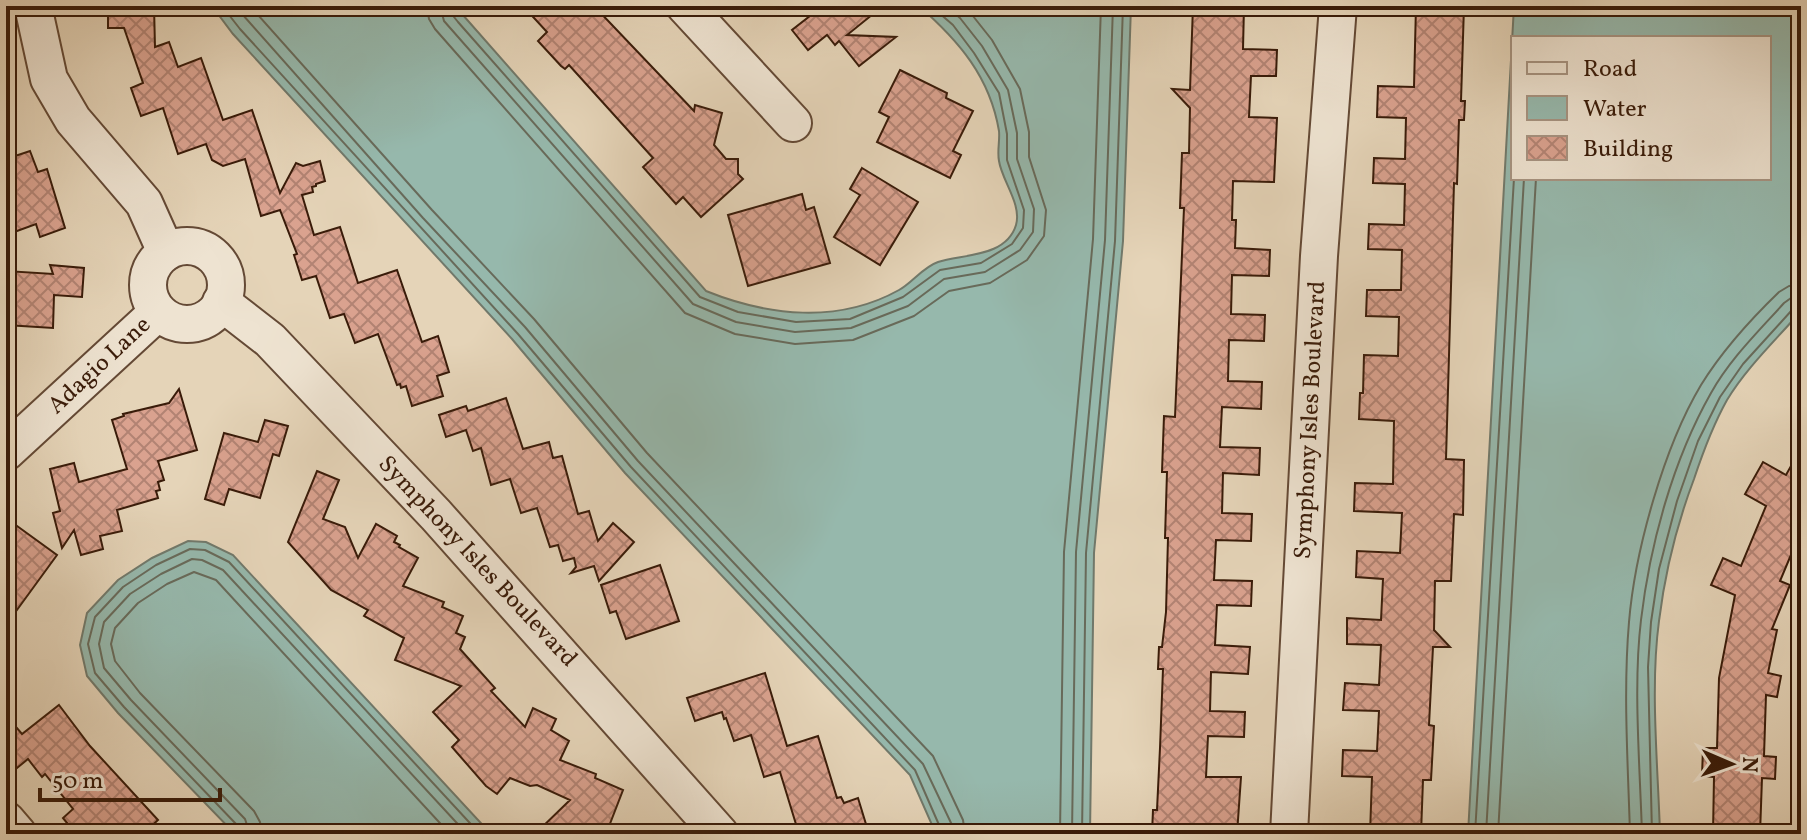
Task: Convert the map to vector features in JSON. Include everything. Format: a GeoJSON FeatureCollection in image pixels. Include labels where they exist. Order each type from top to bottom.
{"type":"FeatureCollection","features":[{"type":"Feature","properties":{"kind":"street"},"geometry":{"type":"LineString","coordinates":[[33,6],[49,79],[73,120],[144,203],[166,252]]}},
{"type":"Feature","properties":{"kind":"street"},"geometry":{"type":"LineString","coordinates":[[685,6],[793,123]]}},
{"type":"Feature","properties":{"kind":"street","name":"Symphony Isles Boulevard"},"geometry":{"type":"LineString","coordinates":[[1289,834],[1319,256],[1338,6]]}},
{"type":"Feature","properties":{"kind":"street"},"geometry":{"type":"LineString","coordinates":[[191,246],[204,250],[214,258],[225,279],[221,302],[215,312],[195,323],[172,321],[158,312],[149,295],[150,272],[166,252],[178,247],[191,246]]}},
{"type":"Feature","properties":{"kind":"street","name":"Symphony Isles Boulevard"},"geometry":{"type":"LineString","coordinates":[[221,302],[270,340],[436,515],[720,834]]}},
{"type":"Feature","properties":{"kind":"street","name":"Adagio Lane"},"geometry":{"type":"LineString","coordinates":[[6,452],[158,312]]}},
{"type":"Feature","properties":{"kind":"street"},"geometry":{"type":"LineString","coordinates":[[6,820],[18,834]]}},
{"type":"Feature","properties":{"kind":"water"},"geometry":{"type":"Polygon","coordinates":[[[212,6],[455,6],[706,291],[754,306],[803,313],[852,308],[876,301],[904,287],[933,264],[982,253],[1003,244],[1016,225],[1014,201],[998,157],[999,131],[988,94],[971,61],[919,6],[1131,6],[1123,241],[1094,553],[1090,834],[936,834],[910,775],[625,473],[512,339],[233,34],[212,6]]]}},
{"type":"Feature","properties":{"kind":"water"},"geometry":{"type":"Polygon","coordinates":[[[1514,6],[1801,6],[1801,311],[1727,400],[1705,449],[1677,531],[1656,647],[1660,834],[1468,834],[1511,60],[1511,180],[1771,180],[1771,36],[1512,36],[1514,6]]]}},
{"type":"Feature","properties":{"kind":"water"},"geometry":{"type":"Polygon","coordinates":[[[188,541],[206,542],[233,555],[491,834],[235,834],[118,713],[87,676],[80,645],[87,613],[118,580],[152,558],[188,541]]]}},
{"type":"Feature","properties":{"kind":"building"},"geometry":{"type":"Polygon","coordinates":[[[108,6],[154,6],[155,47],[169,42],[178,67],[201,58],[223,120],[252,110],[280,193],[296,163],[303,166],[320,161],[325,181],[312,187],[313,192],[302,195],[314,235],[340,227],[358,283],[397,270],[422,342],[438,336],[449,372],[437,376],[443,396],[412,406],[406,386],[401,388],[400,384],[397,385],[378,334],[355,343],[344,314],[330,318],[316,276],[302,280],[294,255],[297,254],[280,210],[261,216],[245,159],[223,166],[212,160],[206,144],[178,154],[163,108],[141,116],[131,88],[143,83],[124,28],[108,28],[108,6]]]}},
{"type":"Feature","properties":{"kind":"building"},"geometry":{"type":"Polygon","coordinates":[[[523,6],[594,6],[694,111],[695,105],[722,113],[714,145],[726,159],[738,159],[738,174],[743,179],[701,217],[683,197],[676,204],[643,167],[653,158],[569,65],[565,69],[561,66],[538,41],[547,32],[523,6]]]}},
{"type":"Feature","properties":{"kind":"building"},"geometry":{"type":"Polygon","coordinates":[[[815,6],[883,6],[847,35],[896,37],[859,66],[839,41],[835,45],[827,35],[808,50],[792,30],[815,12],[815,6]]]}},
{"type":"Feature","properties":{"kind":"building"},"geometry":{"type":"Polygon","coordinates":[[[1193,6],[1244,6],[1243,49],[1277,50],[1276,76],[1251,76],[1249,117],[1277,118],[1274,182],[1233,181],[1235,248],[1270,250],[1269,276],[1232,275],[1231,314],[1265,315],[1264,341],[1229,340],[1228,381],[1262,382],[1261,409],[1222,407],[1220,447],[1260,448],[1259,475],[1223,473],[1222,513],[1252,514],[1251,541],[1216,540],[1214,580],[1252,581],[1251,606],[1217,605],[1215,645],[1250,647],[1248,674],[1211,672],[1210,711],[1245,712],[1244,737],[1208,736],[1206,777],[1241,777],[1237,834],[1152,834],[1153,810],[1157,810],[1163,669],[1158,669],[1159,647],[1162,647],[1166,612],[1168,538],[1165,538],[1167,472],[1162,472],[1164,416],[1175,417],[1184,208],[1180,208],[1182,153],[1189,153],[1190,108],[1172,89],[1190,90],[1193,6]]]}},
{"type":"Feature","properties":{"kind":"building"},"geometry":{"type":"Polygon","coordinates":[[[1416,6],[1464,6],[1461,101],[1465,101],[1464,120],[1459,120],[1457,184],[1454,183],[1446,459],[1464,460],[1463,515],[1454,514],[1451,581],[1435,581],[1434,630],[1450,647],[1433,647],[1429,725],[1434,726],[1431,780],[1423,780],[1421,834],[1370,834],[1372,777],[1342,776],[1343,750],[1377,751],[1379,711],[1343,710],[1345,683],[1379,685],[1381,645],[1347,644],[1347,618],[1381,620],[1383,579],[1356,577],[1357,551],[1400,553],[1402,513],[1354,511],[1355,483],[1393,484],[1394,421],[1359,419],[1360,393],[1363,393],[1364,355],[1398,356],[1399,317],[1366,316],[1367,290],[1401,290],[1402,250],[1368,249],[1369,224],[1404,225],[1405,184],[1373,183],[1374,158],[1405,159],[1406,118],[1377,117],[1378,86],[1414,87],[1416,6]]]}},
{"type":"Feature","properties":{"kind":"building"},"geometry":{"type":"Polygon","coordinates":[[[900,70],[947,93],[946,98],[973,111],[953,151],[961,155],[950,178],[877,142],[889,117],[879,112],[900,70]]]}},
{"type":"Feature","properties":{"kind":"building"},"geometry":{"type":"Polygon","coordinates":[[[30,151],[38,172],[47,169],[65,228],[40,237],[36,224],[6,235],[6,159],[30,151]]]}},
{"type":"Feature","properties":{"kind":"building"},"geometry":{"type":"Polygon","coordinates":[[[862,168],[918,202],[880,265],[834,237],[860,195],[850,189],[862,168]]]}},
{"type":"Feature","properties":{"kind":"building"},"geometry":{"type":"Polygon","coordinates":[[[802,194],[806,210],[814,207],[830,263],[748,286],[728,215],[802,194]]]}},
{"type":"Feature","properties":{"kind":"building"},"geometry":{"type":"Polygon","coordinates":[[[50,265],[84,268],[82,297],[54,295],[53,328],[6,325],[6,271],[53,274],[50,265]]]}},
{"type":"Feature","properties":{"kind":"building"},"geometry":{"type":"Polygon","coordinates":[[[179,389],[197,450],[158,461],[164,480],[158,482],[158,498],[117,510],[122,531],[100,536],[103,549],[81,555],[74,530],[62,548],[53,513],[60,511],[50,469],[74,463],[79,482],[127,469],[112,420],[123,414],[169,403],[179,389]]]}},
{"type":"Feature","properties":{"kind":"building"},"geometry":{"type":"Polygon","coordinates":[[[506,398],[523,449],[549,442],[553,458],[562,456],[578,514],[589,511],[598,541],[613,523],[634,542],[599,581],[594,566],[571,573],[576,567],[574,558],[563,561],[558,545],[550,547],[537,508],[521,513],[510,479],[491,485],[481,448],[473,451],[466,430],[446,437],[439,415],[466,406],[468,411],[506,398]]]}},
{"type":"Feature","properties":{"kind":"building"},"geometry":{"type":"Polygon","coordinates":[[[265,420],[288,426],[279,456],[273,454],[260,498],[229,489],[224,505],[205,499],[224,433],[258,442],[265,420]]]}},
{"type":"Feature","properties":{"kind":"building"},"geometry":{"type":"Polygon","coordinates":[[[1801,448],[1801,531],[1780,581],[1790,585],[1772,629],[1777,630],[1768,673],[1781,676],[1777,697],[1766,695],[1764,756],[1776,757],[1775,779],[1762,778],[1760,834],[1713,834],[1714,777],[1702,776],[1703,748],[1717,748],[1719,678],[1735,595],[1711,585],[1723,558],[1741,566],[1766,506],[1745,494],[1763,462],[1786,475],[1801,448]]]}},
{"type":"Feature","properties":{"kind":"building"},"geometry":{"type":"Polygon","coordinates":[[[317,471],[339,480],[323,519],[345,527],[358,558],[376,524],[397,536],[394,542],[418,558],[403,586],[444,602],[442,607],[463,616],[456,633],[465,637],[460,649],[495,688],[491,691],[525,727],[533,708],[556,719],[551,730],[569,741],[560,760],[596,774],[595,778],[623,790],[606,834],[535,834],[570,800],[537,785],[530,786],[510,778],[497,794],[486,786],[452,747],[459,740],[433,712],[461,686],[395,660],[404,638],[364,616],[368,610],[331,590],[288,542],[317,471]]]}},
{"type":"Feature","properties":{"kind":"building"},"geometry":{"type":"Polygon","coordinates":[[[6,518],[57,555],[6,625],[6,518]]]}},
{"type":"Feature","properties":{"kind":"building"},"geometry":{"type":"Polygon","coordinates":[[[660,565],[679,621],[626,639],[616,611],[610,613],[601,585],[660,565]]]}},
{"type":"Feature","properties":{"kind":"building"},"geometry":{"type":"Polygon","coordinates":[[[765,673],[787,746],[818,736],[837,798],[841,797],[844,803],[858,798],[869,834],[799,834],[780,772],[764,777],[751,735],[734,741],[722,712],[695,721],[687,698],[765,673]]]}},
{"type":"Feature","properties":{"kind":"building"},"geometry":{"type":"Polygon","coordinates":[[[59,705],[90,746],[158,820],[143,834],[76,834],[63,818],[73,809],[45,774],[42,777],[28,759],[6,777],[6,736],[17,728],[22,734],[59,705]]]}}]}
